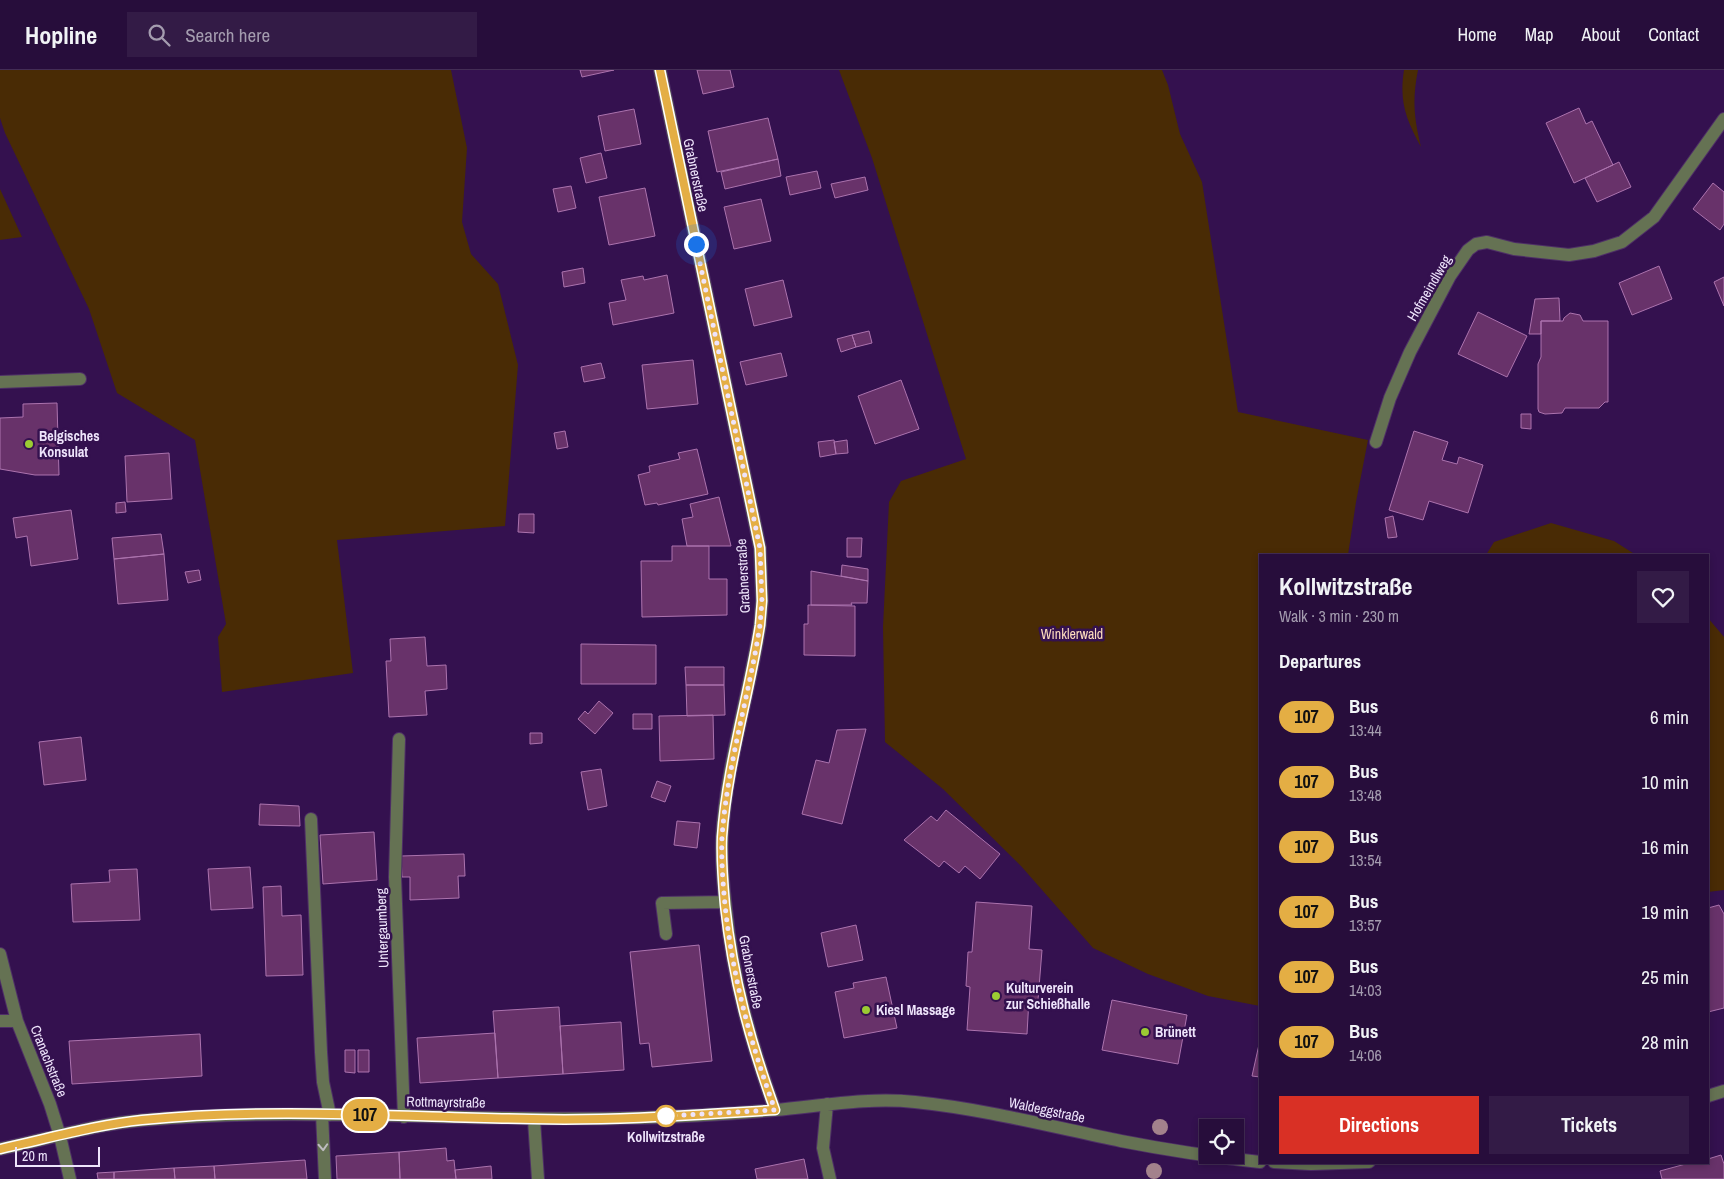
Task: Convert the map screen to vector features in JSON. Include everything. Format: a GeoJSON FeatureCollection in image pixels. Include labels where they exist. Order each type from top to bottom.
{"type":"FeatureCollection","features":[{"type":"Feature","properties":{"kind":"street","name":"Grabnerstraße"},"geometry":{"type":"LineString","coordinates":[[660,70],[760,548],[762,601],[760,625],[733,761],[722,837],[723,882],[730,944],[742,1009],[755,1054],[775,1110]]}},
{"type":"Feature","properties":{"kind":"street","name":"Hofmeindlweg"},"geometry":{"type":"LineString","coordinates":[[1376,442],[1390,398],[1410,352],[1450,276],[1468,250],[1476,244],[1487,242],[1514,249],[1569,255],[1594,252],[1622,242],[1654,216],[1724,119]]}},
{"type":"Feature","properties":{"kind":"street"},"geometry":{"type":"LineString","coordinates":[[0,382],[80,379]]}},
{"type":"Feature","properties":{"kind":"street","name":"Untergaumberg"},"geometry":{"type":"LineString","coordinates":[[399,740],[395,877],[404,1116]]}},
{"type":"Feature","properties":{"kind":"street"},"geometry":{"type":"LineString","coordinates":[[311,819],[321,1052],[326,1114],[324,1179]]}},
{"type":"Feature","properties":{"kind":"street"},"geometry":{"type":"LineString","coordinates":[[666,934],[662,903],[725,902]]}},
{"type":"Feature","properties":{"kind":"street","name":"Cranachstraße"},"geometry":{"type":"LineString","coordinates":[[0,954],[17,1021],[50,1104],[70,1179]]}},
{"type":"Feature","properties":{"kind":"street"},"geometry":{"type":"LineString","coordinates":[[0,1021],[17,1021]]}},
{"type":"Feature","properties":{"kind":"street"},"geometry":{"type":"LineString","coordinates":[[1709,1096],[1724,1091]]}},
{"type":"Feature","properties":{"kind":"street","name":"Waldeggstraße"},"geometry":{"type":"LineString","coordinates":[[775,1110],[866,1100],[944,1105],[1166,1150],[1259,1162]]}},
{"type":"Feature","properties":{"kind":"street"},"geometry":{"type":"LineString","coordinates":[[827,1104],[823,1148],[830,1179]]}},
{"type":"Feature","properties":{"kind":"street","name":"Rottmayrstraße"},"geometry":{"type":"LineString","coordinates":[[0,1148],[60,1136],[92,1127],[141,1120],[196,1116],[326,1114],[534,1120],[644,1118],[775,1110]]}},
{"type":"Feature","properties":{"kind":"street"},"geometry":{"type":"LineString","coordinates":[[534,1120],[538,1179]]}},
{"type":"Feature","properties":{"kind":"green space"},"geometry":{"type":"Polygon","coordinates":[[[0,70],[451,70],[467,148],[462,222],[471,254],[498,284],[518,365],[505,526],[337,540],[353,673],[222,692],[218,637],[226,624],[195,440],[117,393],[89,309],[5,133],[0,118],[0,70]]]}},
{"type":"Feature","properties":{"kind":"green space","name":"Winklerwald"},"geometry":{"type":"Polygon","coordinates":[[[839,70],[1162,70],[1168,85],[1180,134],[1202,182],[1238,412],[1368,440],[1348,554],[1259,554],[1259,1006],[1208,996],[1148,974],[1093,948],[1021,866],[943,789],[885,742],[883,627],[889,502],[901,481],[966,459],[872,158],[839,70]]]}},
{"type":"Feature","properties":{"kind":"green space"},"geometry":{"type":"Polygon","coordinates":[[[1404,70],[1418,70],[1415,109],[1421,147],[1411,128],[1403,101],[1404,70]]]}},
{"type":"Feature","properties":{"kind":"green space"},"geometry":{"type":"Polygon","coordinates":[[[0,189],[22,237],[0,240],[0,189]]]}},
{"type":"Feature","properties":{"kind":"green space"},"geometry":{"type":"Polygon","coordinates":[[[1551,523],[1614,541],[1634,554],[1487,554],[1494,542],[1551,523]]]}},
{"type":"Feature","properties":{"kind":"green space"},"geometry":{"type":"Polygon","coordinates":[[[1709,619],[1724,637],[1724,890],[1709,892],[1709,619]]]}},
{"type":"Feature","properties":{"kind":"building"},"geometry":{"type":"Polygon","coordinates":[[[580,70],[614,70],[582,77],[580,70]]]}},
{"type":"Feature","properties":{"kind":"building"},"geometry":{"type":"Polygon","coordinates":[[[697,70],[730,70],[734,87],[703,94],[697,70]]]}},
{"type":"Feature","properties":{"kind":"building"},"geometry":{"type":"Polygon","coordinates":[[[1579,108],[1586,124],[1592,121],[1613,165],[1574,183],[1546,123],[1579,108]]]}},
{"type":"Feature","properties":{"kind":"building"},"geometry":{"type":"Polygon","coordinates":[[[634,109],[641,144],[605,151],[598,116],[634,109]]]}},
{"type":"Feature","properties":{"kind":"building"},"geometry":{"type":"Polygon","coordinates":[[[768,118],[778,159],[717,172],[708,131],[768,118]]]}},
{"type":"Feature","properties":{"kind":"building"},"geometry":{"type":"Polygon","coordinates":[[[601,153],[607,178],[586,183],[580,158],[601,153]]]}},
{"type":"Feature","properties":{"kind":"building"},"geometry":{"type":"Polygon","coordinates":[[[778,159],[781,176],[725,189],[721,172],[778,159]]]}},
{"type":"Feature","properties":{"kind":"building"},"geometry":{"type":"Polygon","coordinates":[[[1619,162],[1631,187],[1597,202],[1585,178],[1619,162]]]}},
{"type":"Feature","properties":{"kind":"building"},"geometry":{"type":"Polygon","coordinates":[[[817,171],[821,188],[790,195],[786,177],[817,171]]]}},
{"type":"Feature","properties":{"kind":"building"},"geometry":{"type":"Polygon","coordinates":[[[865,177],[868,190],[835,198],[831,184],[865,177]]]}},
{"type":"Feature","properties":{"kind":"building"},"geometry":{"type":"Polygon","coordinates":[[[1713,183],[1724,192],[1724,224],[1720,230],[1693,209],[1713,183]]]}},
{"type":"Feature","properties":{"kind":"building"},"geometry":{"type":"Polygon","coordinates":[[[571,186],[576,208],[558,212],[553,189],[571,186]]]}},
{"type":"Feature","properties":{"kind":"building"},"geometry":{"type":"Polygon","coordinates":[[[645,188],[655,236],[609,245],[599,197],[645,188]]]}},
{"type":"Feature","properties":{"kind":"building"},"geometry":{"type":"Polygon","coordinates":[[[761,199],[771,241],[734,249],[724,207],[761,199]]]}},
{"type":"Feature","properties":{"kind":"building"},"geometry":{"type":"Polygon","coordinates":[[[1659,266],[1672,299],[1632,315],[1619,283],[1659,266]]]}},
{"type":"Feature","properties":{"kind":"building"},"geometry":{"type":"Polygon","coordinates":[[[583,268],[585,283],[564,287],[562,272],[583,268]]]}},
{"type":"Feature","properties":{"kind":"building"},"geometry":{"type":"Polygon","coordinates":[[[667,275],[674,313],[613,325],[609,303],[626,300],[621,280],[643,276],[644,280],[667,275]]]}},
{"type":"Feature","properties":{"kind":"building"},"geometry":{"type":"Polygon","coordinates":[[[1724,277],[1724,306],[1714,282],[1724,277]]]}},
{"type":"Feature","properties":{"kind":"building"},"geometry":{"type":"Polygon","coordinates":[[[783,280],[792,317],[754,326],[745,289],[783,280]]]}},
{"type":"Feature","properties":{"kind":"building"},"geometry":{"type":"Polygon","coordinates":[[[1559,298],[1560,321],[1541,321],[1541,334],[1529,334],[1535,299],[1559,298]]]}},
{"type":"Feature","properties":{"kind":"building"},"geometry":{"type":"Polygon","coordinates":[[[1478,312],[1527,336],[1507,377],[1458,354],[1478,312]]]}},
{"type":"Feature","properties":{"kind":"building"},"geometry":{"type":"Polygon","coordinates":[[[1570,313],[1580,315],[1583,321],[1608,321],[1608,402],[1605,402],[1599,408],[1565,408],[1562,413],[1545,414],[1539,412],[1538,409],[1538,364],[1541,357],[1541,321],[1563,321],[1570,313]]]}},
{"type":"Feature","properties":{"kind":"building"},"geometry":{"type":"Polygon","coordinates":[[[869,331],[872,343],[856,347],[852,335],[869,331]]]}},
{"type":"Feature","properties":{"kind":"building"},"geometry":{"type":"Polygon","coordinates":[[[852,335],[856,347],[841,352],[837,339],[852,335]]]}},
{"type":"Feature","properties":{"kind":"building"},"geometry":{"type":"Polygon","coordinates":[[[781,353],[787,376],[746,385],[740,362],[781,353]]]}},
{"type":"Feature","properties":{"kind":"building"},"geometry":{"type":"Polygon","coordinates":[[[693,360],[698,404],[647,409],[642,365],[693,360]]]}},
{"type":"Feature","properties":{"kind":"building"},"geometry":{"type":"Polygon","coordinates":[[[601,363],[605,378],[584,382],[581,367],[601,363]]]}},
{"type":"Feature","properties":{"kind":"building"},"geometry":{"type":"Polygon","coordinates":[[[901,380],[919,429],[875,444],[858,396],[901,380]]]}},
{"type":"Feature","properties":{"kind":"building","name":"Belgisches Konsulat"},"geometry":{"type":"Polygon","coordinates":[[[57,403],[59,475],[35,475],[0,469],[0,418],[23,417],[23,404],[57,403]]]}},
{"type":"Feature","properties":{"kind":"building"},"geometry":{"type":"Polygon","coordinates":[[[1521,414],[1531,414],[1531,429],[1521,428],[1521,414]]]}},
{"type":"Feature","properties":{"kind":"building"},"geometry":{"type":"Polygon","coordinates":[[[565,431],[568,447],[557,449],[554,433],[565,431]]]}},
{"type":"Feature","properties":{"kind":"building"},"geometry":{"type":"Polygon","coordinates":[[[1414,431],[1448,442],[1442,460],[1457,464],[1459,457],[1483,465],[1468,513],[1429,501],[1423,520],[1389,510],[1414,431]]]}},
{"type":"Feature","properties":{"kind":"building"},"geometry":{"type":"Polygon","coordinates":[[[834,440],[836,454],[820,457],[818,442],[834,440]]]}},
{"type":"Feature","properties":{"kind":"building"},"geometry":{"type":"Polygon","coordinates":[[[847,440],[848,453],[836,454],[834,442],[847,440]]]}},
{"type":"Feature","properties":{"kind":"building"},"geometry":{"type":"Polygon","coordinates":[[[697,449],[708,494],[658,505],[657,503],[645,505],[638,475],[650,472],[649,466],[680,459],[678,453],[697,449]]]}},
{"type":"Feature","properties":{"kind":"building"},"geometry":{"type":"Polygon","coordinates":[[[169,453],[172,499],[127,502],[125,456],[169,453]]]}},
{"type":"Feature","properties":{"kind":"building"},"geometry":{"type":"Polygon","coordinates":[[[719,497],[731,546],[687,546],[682,519],[693,517],[690,504],[719,497]]]}},
{"type":"Feature","properties":{"kind":"building"},"geometry":{"type":"Polygon","coordinates":[[[125,502],[126,512],[116,513],[116,503],[125,502]]]}},
{"type":"Feature","properties":{"kind":"building"},"geometry":{"type":"Polygon","coordinates":[[[71,510],[78,559],[31,566],[27,536],[16,538],[13,518],[71,510]]]}},
{"type":"Feature","properties":{"kind":"building"},"geometry":{"type":"Polygon","coordinates":[[[519,514],[534,514],[534,533],[518,532],[519,514]]]}},
{"type":"Feature","properties":{"kind":"building"},"geometry":{"type":"Polygon","coordinates":[[[1393,516],[1397,537],[1388,538],[1385,518],[1393,516]]]}},
{"type":"Feature","properties":{"kind":"building"},"geometry":{"type":"Polygon","coordinates":[[[161,534],[164,554],[114,559],[112,538],[161,534]]]}},
{"type":"Feature","properties":{"kind":"building"},"geometry":{"type":"Polygon","coordinates":[[[847,538],[862,538],[861,557],[847,557],[847,538]]]}},
{"type":"Feature","properties":{"kind":"building"},"geometry":{"type":"Polygon","coordinates":[[[672,546],[709,546],[709,579],[727,579],[727,615],[642,617],[641,561],[672,561],[672,546]]]}},
{"type":"Feature","properties":{"kind":"building"},"geometry":{"type":"Polygon","coordinates":[[[164,554],[168,600],[118,604],[114,559],[164,554]]]}},
{"type":"Feature","properties":{"kind":"building"},"geometry":{"type":"Polygon","coordinates":[[[842,565],[868,569],[868,581],[841,576],[842,565]]]}},
{"type":"Feature","properties":{"kind":"building"},"geometry":{"type":"Polygon","coordinates":[[[199,570],[201,580],[188,583],[185,572],[199,570]]]}},
{"type":"Feature","properties":{"kind":"building"},"geometry":{"type":"Polygon","coordinates":[[[811,571],[868,581],[867,603],[811,605],[811,571]]]}},
{"type":"Feature","properties":{"kind":"building"},"geometry":{"type":"Polygon","coordinates":[[[808,605],[855,606],[855,656],[804,655],[804,624],[808,624],[808,605]]]}},
{"type":"Feature","properties":{"kind":"building"},"geometry":{"type":"Polygon","coordinates":[[[425,637],[427,666],[446,665],[447,689],[425,691],[427,715],[389,717],[386,661],[391,661],[390,639],[425,637]]]}},
{"type":"Feature","properties":{"kind":"building"},"geometry":{"type":"Polygon","coordinates":[[[581,644],[656,645],[656,684],[581,684],[581,644]]]}},
{"type":"Feature","properties":{"kind":"building"},"geometry":{"type":"Polygon","coordinates":[[[685,667],[724,667],[724,685],[686,685],[685,667]]]}},
{"type":"Feature","properties":{"kind":"building"},"geometry":{"type":"Polygon","coordinates":[[[686,685],[724,685],[725,715],[687,716],[686,685]]]}},
{"type":"Feature","properties":{"kind":"building"},"geometry":{"type":"Polygon","coordinates":[[[599,701],[613,713],[595,734],[578,719],[585,711],[588,714],[599,701]]]}},
{"type":"Feature","properties":{"kind":"building"},"geometry":{"type":"Polygon","coordinates":[[[633,714],[652,714],[652,729],[633,729],[633,714]]]}},
{"type":"Feature","properties":{"kind":"building"},"geometry":{"type":"Polygon","coordinates":[[[713,715],[714,759],[660,761],[659,716],[713,715]]]}},
{"type":"Feature","properties":{"kind":"building"},"geometry":{"type":"Polygon","coordinates":[[[866,729],[842,824],[802,814],[816,760],[829,763],[837,730],[866,729]]]}},
{"type":"Feature","properties":{"kind":"building"},"geometry":{"type":"Polygon","coordinates":[[[530,733],[542,733],[542,743],[530,744],[530,733]]]}},
{"type":"Feature","properties":{"kind":"building"},"geometry":{"type":"Polygon","coordinates":[[[81,737],[86,780],[44,785],[39,742],[81,737]]]}},
{"type":"Feature","properties":{"kind":"building"},"geometry":{"type":"Polygon","coordinates":[[[601,769],[607,806],[588,810],[581,772],[601,769]]]}},
{"type":"Feature","properties":{"kind":"building"},"geometry":{"type":"Polygon","coordinates":[[[657,781],[671,786],[665,802],[651,797],[657,781]]]}},
{"type":"Feature","properties":{"kind":"building"},"geometry":{"type":"Polygon","coordinates":[[[260,804],[299,806],[300,826],[259,825],[260,804]]]}},
{"type":"Feature","properties":{"kind":"building"},"geometry":{"type":"Polygon","coordinates":[[[946,810],[1000,854],[980,879],[965,866],[959,873],[944,861],[939,867],[904,840],[931,816],[937,821],[946,810]]]}},
{"type":"Feature","properties":{"kind":"building"},"geometry":{"type":"Polygon","coordinates":[[[677,821],[700,823],[697,848],[674,845],[677,821]]]}},
{"type":"Feature","properties":{"kind":"building"},"geometry":{"type":"Polygon","coordinates":[[[374,832],[377,880],[323,884],[320,835],[374,832]]]}},
{"type":"Feature","properties":{"kind":"building"},"geometry":{"type":"Polygon","coordinates":[[[464,854],[465,876],[458,876],[459,898],[410,900],[410,877],[402,877],[401,856],[464,854]]]}},
{"type":"Feature","properties":{"kind":"building"},"geometry":{"type":"Polygon","coordinates":[[[250,867],[253,908],[211,910],[208,869],[250,867]]]}},
{"type":"Feature","properties":{"kind":"building"},"geometry":{"type":"Polygon","coordinates":[[[137,869],[140,920],[73,922],[71,884],[110,882],[109,870],[137,869]]]}},
{"type":"Feature","properties":{"kind":"building"},"geometry":{"type":"Polygon","coordinates":[[[281,886],[282,916],[301,915],[303,975],[266,976],[263,887],[281,886]]]}},
{"type":"Feature","properties":{"kind":"building"},"geometry":{"type":"Polygon","coordinates":[[[976,902],[1032,906],[1029,949],[1042,950],[1038,1000],[1029,999],[1027,1034],[967,1030],[970,987],[966,986],[968,952],[972,952],[976,902]]]}},
{"type":"Feature","properties":{"kind":"building"},"geometry":{"type":"Polygon","coordinates":[[[1719,905],[1724,914],[1724,1008],[1709,1012],[1709,908],[1719,905]]]}},
{"type":"Feature","properties":{"kind":"building"},"geometry":{"type":"Polygon","coordinates":[[[856,925],[863,960],[828,967],[821,933],[856,925]]]}},
{"type":"Feature","properties":{"kind":"building"},"geometry":{"type":"Polygon","coordinates":[[[699,945],[712,1061],[652,1067],[649,1043],[640,1044],[630,952],[699,945]]]}},
{"type":"Feature","properties":{"kind":"building","name":"Kiesl Massage"},"geometry":{"type":"Polygon","coordinates":[[[886,977],[897,1028],[844,1038],[835,992],[854,988],[853,983],[886,977]]]}},
{"type":"Feature","properties":{"kind":"building","name":"Brünett"},"geometry":{"type":"Polygon","coordinates":[[[1112,1000],[1187,1015],[1178,1064],[1102,1050],[1112,1000]]]}},
{"type":"Feature","properties":{"kind":"building"},"geometry":{"type":"Polygon","coordinates":[[[559,1007],[563,1074],[498,1078],[493,1011],[559,1007]]]}},
{"type":"Feature","properties":{"kind":"building"},"geometry":{"type":"Polygon","coordinates":[[[621,1022],[624,1070],[563,1074],[560,1026],[621,1022]]]}},
{"type":"Feature","properties":{"kind":"building"},"geometry":{"type":"Polygon","coordinates":[[[495,1033],[498,1078],[420,1083],[417,1038],[495,1033]]]}},
{"type":"Feature","properties":{"kind":"building"},"geometry":{"type":"Polygon","coordinates":[[[200,1034],[202,1076],[72,1084],[69,1041],[200,1034]]]}},
{"type":"Feature","properties":{"kind":"building"},"geometry":{"type":"Polygon","coordinates":[[[1259,1044],[1259,1077],[1252,1076],[1259,1044]]]}},
{"type":"Feature","properties":{"kind":"building"},"geometry":{"type":"Polygon","coordinates":[[[345,1050],[355,1050],[355,1073],[345,1072],[345,1050]]]}},
{"type":"Feature","properties":{"kind":"building"},"geometry":{"type":"Polygon","coordinates":[[[358,1050],[369,1050],[369,1072],[358,1072],[358,1050]]]}},
{"type":"Feature","properties":{"kind":"building"},"geometry":{"type":"Polygon","coordinates":[[[446,1148],[447,1161],[454,1160],[456,1179],[400,1179],[399,1152],[446,1148]]]}},
{"type":"Feature","properties":{"kind":"building"},"geometry":{"type":"Polygon","coordinates":[[[399,1152],[400,1179],[337,1179],[336,1156],[399,1152]]]}},
{"type":"Feature","properties":{"kind":"building"},"geometry":{"type":"Polygon","coordinates":[[[1721,1155],[1724,1164],[1724,1179],[1662,1179],[1660,1171],[1686,1164],[1709,1164],[1709,1159],[1721,1155]]]}},
{"type":"Feature","properties":{"kind":"building"},"geometry":{"type":"Polygon","coordinates":[[[804,1159],[808,1179],[757,1179],[755,1169],[804,1159]]]}},
{"type":"Feature","properties":{"kind":"building"},"geometry":{"type":"Polygon","coordinates":[[[305,1160],[307,1179],[215,1179],[214,1166],[305,1160]]]}},
{"type":"Feature","properties":{"kind":"building"},"geometry":{"type":"Polygon","coordinates":[[[214,1166],[215,1179],[175,1179],[174,1168],[214,1166]]]}},
{"type":"Feature","properties":{"kind":"building"},"geometry":{"type":"Polygon","coordinates":[[[491,1166],[492,1179],[456,1179],[455,1170],[491,1166]]]}},
{"type":"Feature","properties":{"kind":"building"},"geometry":{"type":"Polygon","coordinates":[[[174,1168],[175,1179],[114,1179],[114,1172],[174,1168]]]}},
{"type":"Feature","properties":{"kind":"building"},"geometry":{"type":"Polygon","coordinates":[[[114,1172],[114,1179],[98,1179],[97,1173],[114,1172]]]}},
{"type":"Feature","properties":{"kind":"bus line","name":"107"},"geometry":{"type":"LineString","coordinates":[[0,1149],[92,1127],[141,1120],[196,1116],[311,1114],[534,1120],[644,1118],[775,1110],[755,1054],[742,1009],[730,944],[723,882],[722,837],[727,798],[760,625],[762,601],[760,548],[660,70]]}},
{"type":"Feature","properties":{"kind":"place","name":"Belgisches Konsulat"},"geometry":{"type":"Point","coordinates":[29,444]}},
{"type":"Feature","properties":{"kind":"place","name":"Kulturverein zur Schießhalle"},"geometry":{"type":"Point","coordinates":[996,996]}},
{"type":"Feature","properties":{"kind":"place","name":"Kiesl Massage"},"geometry":{"type":"Point","coordinates":[866,1010]}},
{"type":"Feature","properties":{"kind":"place","name":"Brünett"},"geometry":{"type":"Point","coordinates":[1145,1032]}},
{"type":"Feature","properties":{"kind":"place","name":"Kollwitzstraße"},"geometry":{"type":"Point","coordinates":[666,1116]}},
{"type":"Feature","properties":{"kind":"route"},"geometry":{"type":"LineString","coordinates":[[666,1116],[775,1110],[755,1054],[742,1009],[730,944],[723,882],[722,837],[727,798],[760,625],[762,601],[760,548],[696,244]]}}]}
